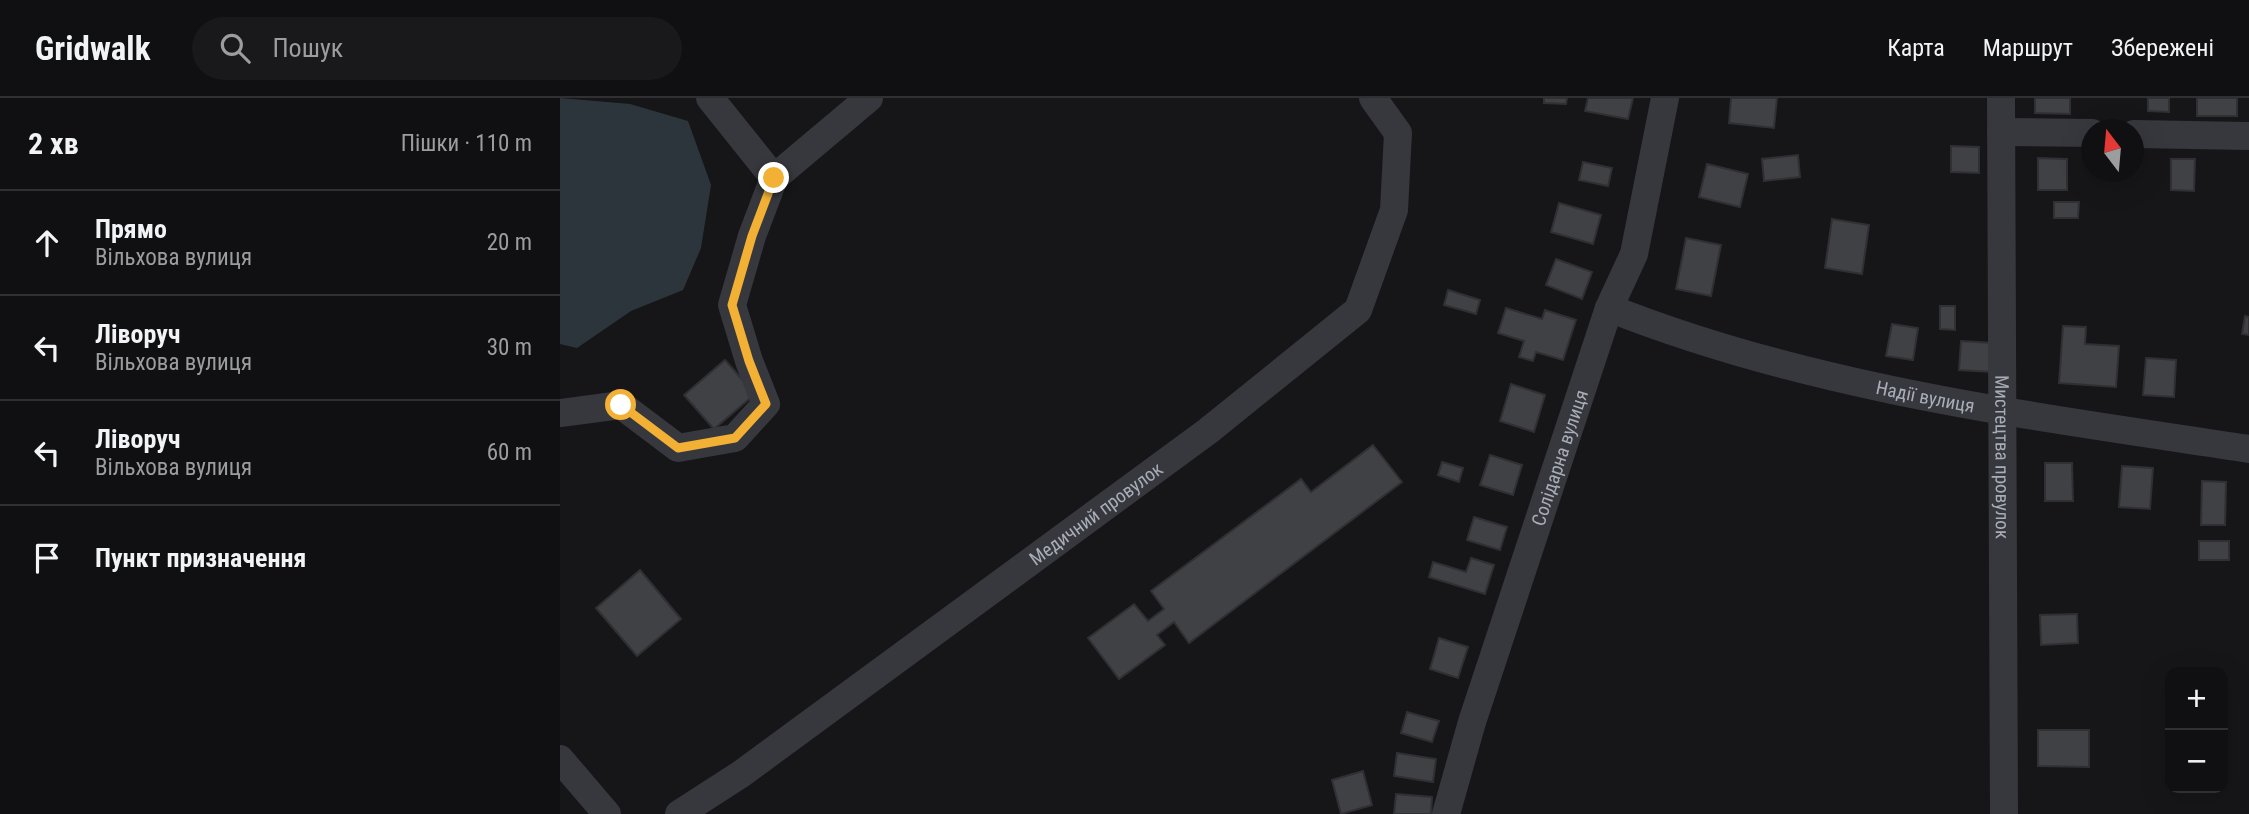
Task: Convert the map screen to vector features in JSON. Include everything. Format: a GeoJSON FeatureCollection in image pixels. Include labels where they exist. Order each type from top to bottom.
{"type":"FeatureCollection","features":[{"type":"Feature","properties":{"kind":"street"},"geometry":{"type":"LineString","coordinates":[[710,98],[774,178]]}},
{"type":"Feature","properties":{"kind":"street"},"geometry":{"type":"LineString","coordinates":[[560,412],[621,405],[678,448],[735,438],[766,404],[749,361],[732,305],[752,236],[774,178],[869,98]]}},
{"type":"Feature","properties":{"kind":"street","name":"Медичний провулок"},"geometry":{"type":"LineString","coordinates":[[679,814],[741,774],[1208,431],[1358,310],[1394,210],[1398,133],[1373,98]]}},
{"type":"Feature","properties":{"kind":"street","name":"Солідарна вулиця"},"geometry":{"type":"LineString","coordinates":[[1446,814],[1472,722],[1609,308],[1634,254],[1665,98]]}},
{"type":"Feature","properties":{"kind":"street","name":"Мистецтва провулок"},"geometry":{"type":"LineString","coordinates":[[2001,98],[2004,814]]}},
{"type":"Feature","properties":{"kind":"street"},"geometry":{"type":"LineString","coordinates":[[2001,132],[2081,133]]}},
{"type":"Feature","properties":{"kind":"street"},"geometry":{"type":"LineString","coordinates":[[2144,134],[2249,136]]}},
{"type":"Feature","properties":{"kind":"street","name":"Надії вулиця"},"geometry":{"type":"LineString","coordinates":[[1609,308],[1667,331],[1850,382],[2003,412],[2249,449]]}},
{"type":"Feature","properties":{"kind":"street"},"geometry":{"type":"LineString","coordinates":[[560,759],[607,814]]}},
{"type":"Feature","properties":{"kind":"shaded area"},"geometry":{"type":"Polygon","coordinates":[[[560,98],[630,104],[688,121],[711,185],[701,248],[683,290],[631,311],[577,348],[560,344],[560,98]]]}},
{"type":"Feature","properties":{"kind":"building"},"geometry":{"type":"Polygon","coordinates":[[[1544,98],[1567,98],[1566,104],[1544,103],[1544,98]]]}},
{"type":"Feature","properties":{"kind":"building"},"geometry":{"type":"Polygon","coordinates":[[[1588,98],[1633,98],[1628,119],[1585,111],[1588,98]]]}},
{"type":"Feature","properties":{"kind":"building"},"geometry":{"type":"Polygon","coordinates":[[[1731,98],[1777,98],[1774,128],[1729,123],[1731,98]]]}},
{"type":"Feature","properties":{"kind":"building"},"geometry":{"type":"Polygon","coordinates":[[[2035,98],[2070,98],[2070,114],[2035,113],[2035,98]]]}},
{"type":"Feature","properties":{"kind":"building"},"geometry":{"type":"Polygon","coordinates":[[[2148,98],[2169,98],[2169,112],[2148,111],[2148,98]]]}},
{"type":"Feature","properties":{"kind":"building"},"geometry":{"type":"Polygon","coordinates":[[[2197,98],[2237,98],[2237,116],[2197,116],[2197,98]]]}},
{"type":"Feature","properties":{"kind":"building"},"geometry":{"type":"Polygon","coordinates":[[[1951,146],[1979,147],[1979,173],[1951,172],[1951,146]]]}},
{"type":"Feature","properties":{"kind":"building"},"geometry":{"type":"Polygon","coordinates":[[[1798,155],[1800,177],[1764,181],[1762,159],[1798,155]]]}},
{"type":"Feature","properties":{"kind":"building"},"geometry":{"type":"Polygon","coordinates":[[[2038,158],[2067,159],[2067,190],[2038,190],[2038,158]]]}},
{"type":"Feature","properties":{"kind":"building"},"geometry":{"type":"Polygon","coordinates":[[[2171,159],[2195,159],[2194,191],[2171,190],[2171,159]]]}},
{"type":"Feature","properties":{"kind":"building"},"geometry":{"type":"Polygon","coordinates":[[[1583,162],[1612,168],[1608,186],[1579,180],[1583,162]]]}},
{"type":"Feature","properties":{"kind":"building"},"geometry":{"type":"Polygon","coordinates":[[[1707,164],[1748,174],[1740,207],[1699,197],[1707,164]]]}},
{"type":"Feature","properties":{"kind":"building"},"geometry":{"type":"Polygon","coordinates":[[[2054,202],[2079,202],[2078,218],[2054,218],[2054,202]]]}},
{"type":"Feature","properties":{"kind":"building"},"geometry":{"type":"Polygon","coordinates":[[[1559,203],[1601,215],[1593,244],[1551,232],[1559,203]]]}},
{"type":"Feature","properties":{"kind":"building"},"geometry":{"type":"Polygon","coordinates":[[[1832,219],[1869,225],[1862,274],[1825,268],[1832,219]]]}},
{"type":"Feature","properties":{"kind":"building"},"geometry":{"type":"Polygon","coordinates":[[[1686,238],[1721,245],[1711,296],[1676,289],[1686,238]]]}},
{"type":"Feature","properties":{"kind":"building"},"geometry":{"type":"Polygon","coordinates":[[[1556,259],[1592,272],[1582,299],[1546,285],[1556,259]]]}},
{"type":"Feature","properties":{"kind":"building"},"geometry":{"type":"Polygon","coordinates":[[[1448,290],[1480,300],[1476,314],[1444,305],[1448,290]]]}},
{"type":"Feature","properties":{"kind":"building"},"geometry":{"type":"Polygon","coordinates":[[[1940,306],[1955,306],[1955,330],[1940,329],[1940,306]]]}},
{"type":"Feature","properties":{"kind":"building"},"geometry":{"type":"Polygon","coordinates":[[[1506,308],[1542,319],[1545,310],[1576,320],[1563,360],[1536,352],[1533,361],[1519,357],[1524,341],[1498,333],[1506,308]]]}},
{"type":"Feature","properties":{"kind":"building"},"geometry":{"type":"Polygon","coordinates":[[[2245,316],[2249,317],[2249,335],[2242,334],[2245,316]]]}},
{"type":"Feature","properties":{"kind":"building"},"geometry":{"type":"Polygon","coordinates":[[[1892,324],[1918,328],[1913,360],[1886,356],[1892,324]]]}},
{"type":"Feature","properties":{"kind":"building"},"geometry":{"type":"Polygon","coordinates":[[[2063,326],[2086,327],[2085,344],[2119,346],[2116,387],[2059,383],[2063,326]]]}},
{"type":"Feature","properties":{"kind":"building"},"geometry":{"type":"Polygon","coordinates":[[[1961,341],[1993,343],[1991,372],[1959,370],[1961,341]]]}},
{"type":"Feature","properties":{"kind":"building"},"geometry":{"type":"Polygon","coordinates":[[[2146,358],[2176,360],[2174,397],[2143,395],[2146,358]]]}},
{"type":"Feature","properties":{"kind":"building"},"geometry":{"type":"Polygon","coordinates":[[[725,360],[755,394],[714,429],[684,395],[725,360]]]}},
{"type":"Feature","properties":{"kind":"building"},"geometry":{"type":"Polygon","coordinates":[[[1511,384],[1545,395],[1534,432],[1500,421],[1511,384]]]}},
{"type":"Feature","properties":{"kind":"building"},"geometry":{"type":"Polygon","coordinates":[[[1373,445],[1402,482],[1189,643],[1174,622],[1157,635],[1165,645],[1119,679],[1088,638],[1134,604],[1148,621],[1164,609],[1151,591],[1301,479],[1311,492],[1373,445]]]}},
{"type":"Feature","properties":{"kind":"building"},"geometry":{"type":"Polygon","coordinates":[[[1490,455],[1522,465],[1513,495],[1480,485],[1490,455]]]}},
{"type":"Feature","properties":{"kind":"building"},"geometry":{"type":"Polygon","coordinates":[[[1442,462],[1463,468],[1459,482],[1438,475],[1442,462]]]}},
{"type":"Feature","properties":{"kind":"building"},"geometry":{"type":"Polygon","coordinates":[[[2045,463],[2072,463],[2073,501],[2045,501],[2045,463]]]}},
{"type":"Feature","properties":{"kind":"building"},"geometry":{"type":"Polygon","coordinates":[[[2122,466],[2153,468],[2150,509],[2119,507],[2122,466]]]}},
{"type":"Feature","properties":{"kind":"building"},"geometry":{"type":"Polygon","coordinates":[[[2202,481],[2226,482],[2225,525],[2201,525],[2202,481]]]}},
{"type":"Feature","properties":{"kind":"building"},"geometry":{"type":"Polygon","coordinates":[[[1474,517],[1507,527],[1500,550],[1467,540],[1474,517]]]}},
{"type":"Feature","properties":{"kind":"building"},"geometry":{"type":"Polygon","coordinates":[[[2199,541],[2229,541],[2229,560],[2199,560],[2199,541]]]}},
{"type":"Feature","properties":{"kind":"building"},"geometry":{"type":"Polygon","coordinates":[[[1471,558],[1494,565],[1485,594],[1429,577],[1433,562],[1466,572],[1471,558]]]}},
{"type":"Feature","properties":{"kind":"building"},"geometry":{"type":"Polygon","coordinates":[[[640,570],[681,619],[637,656],[596,608],[640,570]]]}},
{"type":"Feature","properties":{"kind":"building"},"geometry":{"type":"Polygon","coordinates":[[[2077,614],[2078,643],[2041,645],[2040,615],[2077,614]]]}},
{"type":"Feature","properties":{"kind":"building"},"geometry":{"type":"Polygon","coordinates":[[[1439,638],[1468,647],[1458,678],[1430,669],[1439,638]]]}},
{"type":"Feature","properties":{"kind":"building"},"geometry":{"type":"Polygon","coordinates":[[[1407,712],[1439,721],[1432,742],[1401,733],[1407,712]]]}},
{"type":"Feature","properties":{"kind":"building"},"geometry":{"type":"Polygon","coordinates":[[[2038,730],[2089,730],[2089,767],[2038,766],[2038,730]]]}},
{"type":"Feature","properties":{"kind":"building"},"geometry":{"type":"Polygon","coordinates":[[[1397,753],[1436,759],[1433,782],[1394,776],[1397,753]]]}},
{"type":"Feature","properties":{"kind":"building"},"geometry":{"type":"Polygon","coordinates":[[[1363,771],[1372,805],[1341,814],[1332,780],[1363,771]]]}},
{"type":"Feature","properties":{"kind":"building"},"geometry":{"type":"Polygon","coordinates":[[[1396,794],[1432,797],[1431,814],[1394,814],[1396,794]]]}},
{"type":"Feature","properties":{"kind":"route"},"geometry":{"type":"LineString","coordinates":[[621,405],[678,448],[735,438],[766,404],[749,361],[732,305],[752,236],[774,178]]}}]}
